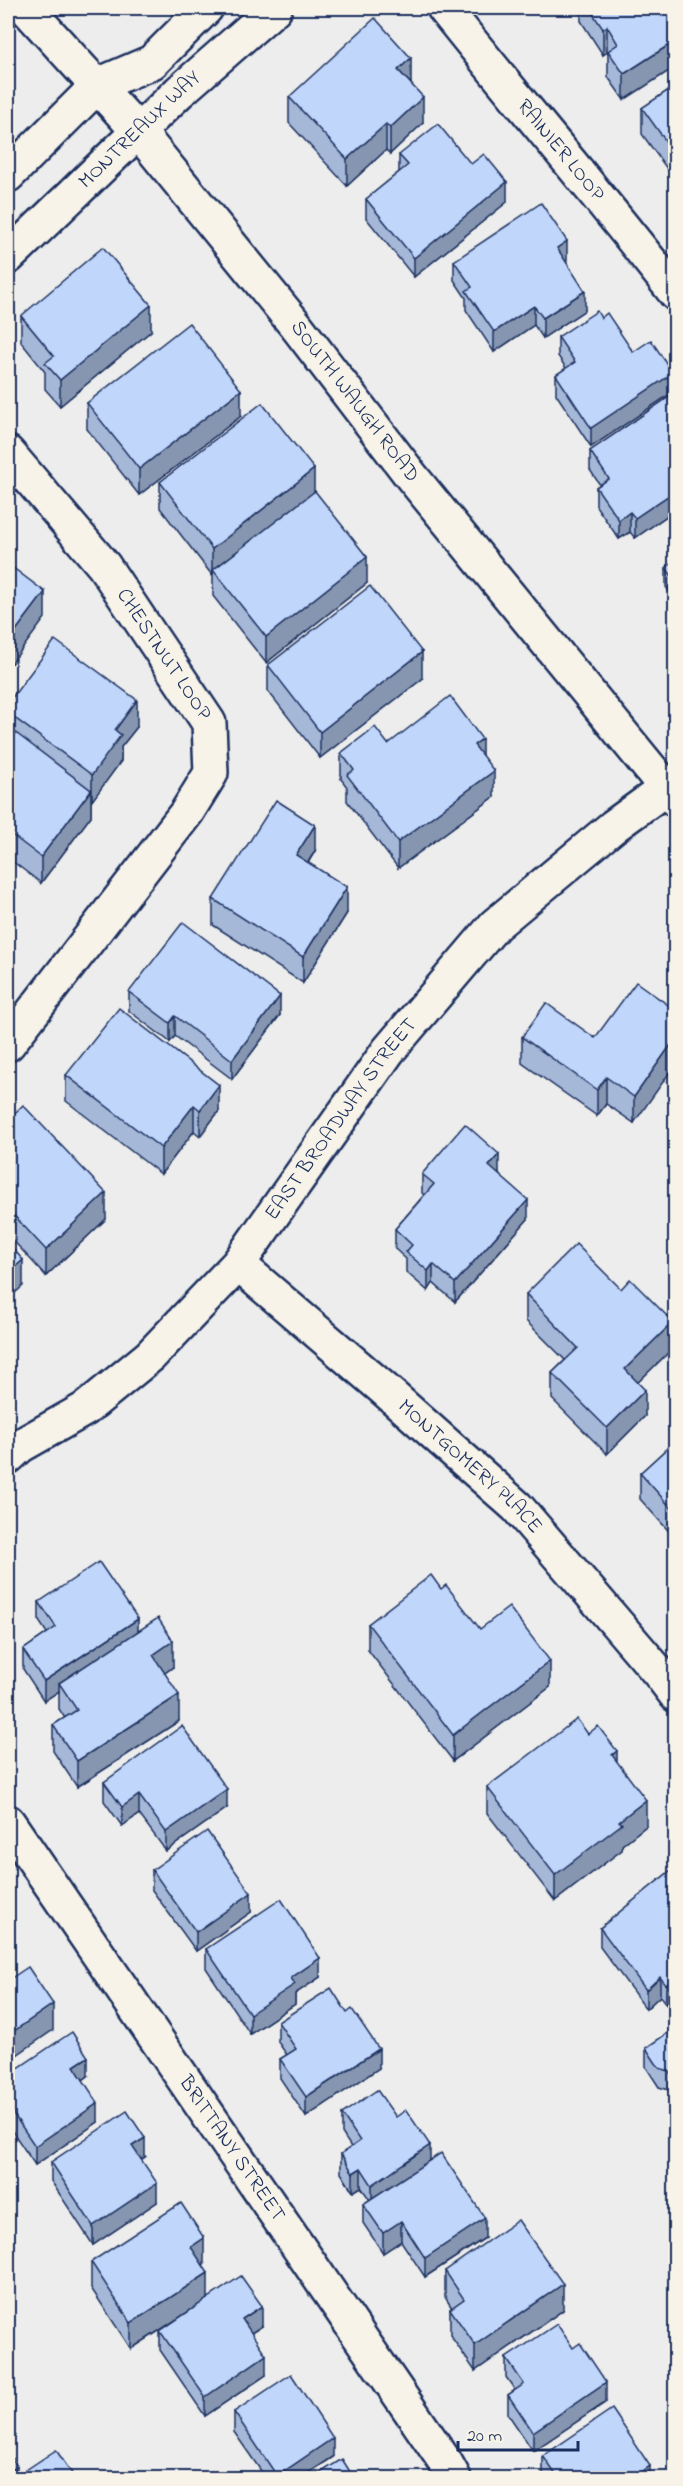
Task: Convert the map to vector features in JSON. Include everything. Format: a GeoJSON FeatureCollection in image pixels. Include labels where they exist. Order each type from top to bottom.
{"type":"FeatureCollection","features":[{"type":"Feature","properties":{"kind":"street","name":"SOUTH WAUGH ROAD"},"geometry":{"type":"LineString","coordinates":[[26,8],[138,131],[298,328],[412,477],[672,790]]}},
{"type":"Feature","properties":{"kind":"street","name":"MONTREAUX WAY"},"geometry":{"type":"LineString","coordinates":[[8,175],[98,85],[152,62],[207,8]]}},
{"type":"Feature","properties":{"kind":"street","name":"MONTREAUX WAY"},"geometry":{"type":"LineString","coordinates":[[8,257],[138,131],[275,8]]}},
{"type":"Feature","properties":{"kind":"street","name":"RAINIER LOOP"},"geometry":{"type":"LineString","coordinates":[[444,8],[498,76],[614,213],[675,294]]}},
{"type":"Feature","properties":{"kind":"street","name":"CHESTNUT LOOP"},"geometry":{"type":"LineString","coordinates":[[8,453],[104,566],[209,723],[212,772],[187,812],[8,1044]]}},
{"type":"Feature","properties":{"kind":"street","name":"EAST BROADWAY STREET"},"geometry":{"type":"LineString","coordinates":[[8,1457],[20,1446],[85,1409],[150,1356],[238,1264],[388,1051],[495,925],[614,826],[672,790]]}},
{"type":"Feature","properties":{"kind":"street","name":"MONTGOMERY PLACE"},"geometry":{"type":"LineString","coordinates":[[238,1264],[517,1507],[660,1674],[675,1695]]}},
{"type":"Feature","properties":{"kind":"street","name":"BRITTANY STREET"},"geometry":{"type":"LineString","coordinates":[[8,1822],[454,2478]]}},
{"type":"Feature","properties":{"kind":"building"},"geometry":{"type":"Polygon","coordinates":[[[589,8],[675,8],[675,41],[624,74],[608,51],[618,44],[607,26],[603,29],[589,8]]]}},
{"type":"Feature","properties":{"kind":"building"},"geometry":{"type":"Polygon","coordinates":[[[375,18],[411,58],[398,70],[423,97],[390,128],[386,124],[347,159],[289,97],[375,18]]]}},
{"type":"Feature","properties":{"kind":"building"},"geometry":{"type":"Polygon","coordinates":[[[675,86],[675,154],[642,108],[675,86]]]}},
{"type":"Feature","properties":{"kind":"building"},"geometry":{"type":"Polygon","coordinates":[[[438,124],[471,164],[484,154],[507,182],[414,258],[366,199],[408,165],[399,155],[438,124]]]}},
{"type":"Feature","properties":{"kind":"building"},"geometry":{"type":"Polygon","coordinates":[[[541,203],[567,241],[557,248],[585,291],[543,318],[534,306],[494,332],[466,291],[472,287],[454,261],[541,203]]]}},
{"type":"Feature","properties":{"kind":"building"},"geometry":{"type":"Polygon","coordinates":[[[103,247],[151,305],[60,380],[45,363],[54,356],[21,316],[103,247]]]}},
{"type":"Feature","properties":{"kind":"building"},"geometry":{"type":"Polygon","coordinates":[[[597,311],[601,318],[607,313],[633,352],[651,340],[673,373],[591,428],[556,375],[575,362],[558,337],[597,311]]]}},
{"type":"Feature","properties":{"kind":"building"},"geometry":{"type":"Polygon","coordinates":[[[189,323],[241,390],[139,469],[87,403],[189,323]]]}},
{"type":"Feature","properties":{"kind":"building"},"geometry":{"type":"Polygon","coordinates":[[[675,393],[675,491],[635,518],[630,512],[619,520],[596,487],[609,479],[590,451],[675,393]]]}},
{"type":"Feature","properties":{"kind":"building"},"geometry":{"type":"Polygon","coordinates":[[[262,403],[314,469],[212,549],[160,482],[262,403]]]}},
{"type":"Feature","properties":{"kind":"building"},"geometry":{"type":"Polygon","coordinates":[[[315,491],[367,557],[266,637],[213,570],[315,491]]]}},
{"type":"Feature","properties":{"kind":"building"},"geometry":{"type":"Polygon","coordinates":[[[675,560],[675,580],[666,568],[675,560]]]}},
{"type":"Feature","properties":{"kind":"building"},"geometry":{"type":"Polygon","coordinates":[[[8,564],[45,592],[8,641],[8,564]]]}},
{"type":"Feature","properties":{"kind":"building"},"geometry":{"type":"Polygon","coordinates":[[[370,586],[422,652],[320,732],[268,665],[370,586]]]}},
{"type":"Feature","properties":{"kind":"building"},"geometry":{"type":"Polygon","coordinates":[[[55,640],[137,700],[115,730],[121,735],[92,775],[8,713],[8,703],[55,640]]]}},
{"type":"Feature","properties":{"kind":"building"},"geometry":{"type":"Polygon","coordinates":[[[450,696],[482,739],[474,745],[494,771],[398,842],[347,775],[354,770],[341,753],[375,727],[388,744],[450,696]]]}},
{"type":"Feature","properties":{"kind":"building"},"geometry":{"type":"Polygon","coordinates":[[[8,727],[91,790],[41,857],[8,832],[8,727]]]}},
{"type":"Feature","properties":{"kind":"building"},"geometry":{"type":"Polygon","coordinates":[[[276,800],[315,825],[296,855],[347,887],[303,957],[213,899],[276,800]]]}},
{"type":"Feature","properties":{"kind":"building"},"geometry":{"type":"Polygon","coordinates":[[[183,922],[280,996],[232,1060],[175,1016],[170,1023],[129,992],[183,922]]]}},
{"type":"Feature","properties":{"kind":"building"},"geometry":{"type":"Polygon","coordinates":[[[636,982],[675,1010],[675,1039],[634,1097],[606,1077],[597,1090],[522,1037],[546,1003],[595,1038],[636,982]]]}},
{"type":"Feature","properties":{"kind":"building"},"geometry":{"type":"Polygon","coordinates":[[[119,1008],[219,1085],[200,1110],[194,1105],[161,1148],[66,1075],[119,1008]]]}},
{"type":"Feature","properties":{"kind":"building"},"geometry":{"type":"Polygon","coordinates":[[[23,1105],[106,1193],[46,1250],[8,1209],[8,1120],[23,1105]]]}},
{"type":"Feature","properties":{"kind":"building"},"geometry":{"type":"Polygon","coordinates":[[[465,1124],[499,1154],[489,1166],[528,1200],[455,1283],[433,1264],[428,1271],[406,1252],[412,1245],[395,1229],[434,1184],[422,1174],[465,1124]]]}},
{"type":"Feature","properties":{"kind":"building"},"geometry":{"type":"Polygon","coordinates":[[[8,1243],[23,1260],[8,1273],[8,1243]]]}},
{"type":"Feature","properties":{"kind":"building"},"geometry":{"type":"Polygon","coordinates":[[[576,1244],[621,1289],[630,1279],[673,1322],[625,1369],[645,1390],[607,1428],[552,1373],[578,1348],[526,1294],[576,1244]]]}},
{"type":"Feature","properties":{"kind":"building"},"geometry":{"type":"Polygon","coordinates":[[[675,1441],[675,1512],[640,1473],[675,1441]]]}},
{"type":"Feature","properties":{"kind":"building"},"geometry":{"type":"Polygon","coordinates":[[[99,1562],[138,1619],[44,1681],[23,1650],[56,1627],[39,1602],[99,1562]]]}},
{"type":"Feature","properties":{"kind":"building"},"geometry":{"type":"Polygon","coordinates":[[[431,1575],[441,1589],[446,1585],[480,1629],[509,1607],[550,1661],[453,1735],[368,1624],[431,1575]]]}},
{"type":"Feature","properties":{"kind":"building"},"geometry":{"type":"Polygon","coordinates":[[[158,1618],[173,1641],[153,1655],[179,1695],[77,1761],[53,1725],[77,1710],[59,1683],[158,1618]]]}},
{"type":"Feature","properties":{"kind":"building"},"geometry":{"type":"Polygon","coordinates":[[[577,1719],[588,1734],[598,1726],[617,1751],[612,1755],[646,1800],[619,1821],[622,1824],[555,1875],[487,1787],[577,1719]]]}},
{"type":"Feature","properties":{"kind":"building"},"geometry":{"type":"Polygon","coordinates":[[[182,1726],[227,1789],[166,1832],[139,1795],[122,1807],[104,1782],[182,1726]]]}},
{"type":"Feature","properties":{"kind":"building"},"geometry":{"type":"Polygon","coordinates":[[[207,1831],[251,1893],[196,1932],[152,1870],[207,1831]]]}},
{"type":"Feature","properties":{"kind":"building"},"geometry":{"type":"Polygon","coordinates":[[[670,1871],[675,1877],[675,1977],[666,1985],[660,1977],[646,1990],[600,1928],[670,1871]]]}},
{"type":"Feature","properties":{"kind":"building"},"geometry":{"type":"Polygon","coordinates":[[[281,1899],[320,1958],[291,1978],[295,1984],[250,2014],[206,1949],[281,1899]]]}},
{"type":"Feature","properties":{"kind":"building"},"geometry":{"type":"Polygon","coordinates":[[[28,1967],[53,2004],[8,2035],[8,1975],[10,1979],[28,1967]]]}},
{"type":"Feature","properties":{"kind":"building"},"geometry":{"type":"Polygon","coordinates":[[[331,1988],[347,2013],[352,2009],[379,2049],[306,2097],[280,2059],[296,2049],[278,2022],[331,1988]]]}},
{"type":"Feature","properties":{"kind":"building"},"geometry":{"type":"Polygon","coordinates":[[[675,2028],[675,2080],[669,2071],[659,2068],[646,2048],[675,2028]]]}},
{"type":"Feature","properties":{"kind":"building"},"geometry":{"type":"Polygon","coordinates":[[[72,2032],[88,2057],[74,2066],[98,2103],[35,2146],[8,2106],[8,2075],[72,2032]]]}},
{"type":"Feature","properties":{"kind":"building"},"geometry":{"type":"Polygon","coordinates":[[[377,2090],[396,2117],[406,2110],[430,2145],[372,2185],[361,2168],[353,2173],[341,2154],[360,2141],[342,2114],[377,2090]]]}},
{"type":"Feature","properties":{"kind":"building"},"geometry":{"type":"Polygon","coordinates":[[[127,2111],[145,2138],[132,2146],[157,2183],[93,2226],[51,2162],[127,2111]]]}},
{"type":"Feature","properties":{"kind":"building"},"geometry":{"type":"Polygon","coordinates":[[[441,2153],[485,2218],[425,2258],[401,2221],[383,2233],[363,2204],[441,2153]]]}},
{"type":"Feature","properties":{"kind":"building"},"geometry":{"type":"Polygon","coordinates":[[[181,2203],[204,2238],[191,2247],[208,2273],[131,2323],[91,2262],[181,2203]]]}},
{"type":"Feature","properties":{"kind":"building"},"geometry":{"type":"Polygon","coordinates":[[[518,2220],[563,2284],[475,2345],[450,2309],[464,2299],[445,2271],[518,2220]]]}},
{"type":"Feature","properties":{"kind":"building"},"geometry":{"type":"Polygon","coordinates":[[[241,2276],[262,2306],[242,2319],[266,2355],[205,2397],[160,2331],[241,2276]]]}},
{"type":"Feature","properties":{"kind":"building"},"geometry":{"type":"Polygon","coordinates":[[[557,2324],[573,2348],[580,2343],[606,2382],[533,2432],[508,2395],[524,2384],[506,2358],[557,2324]]]}},
{"type":"Feature","properties":{"kind":"building"},"geometry":{"type":"Polygon","coordinates":[[[291,2374],[333,2438],[277,2476],[234,2412],[291,2374]]]}},
{"type":"Feature","properties":{"kind":"building"},"geometry":{"type":"Polygon","coordinates":[[[612,2409],[650,2466],[632,2478],[558,2478],[543,2456],[612,2409]]]}},
{"type":"Feature","properties":{"kind":"building"},"geometry":{"type":"Polygon","coordinates":[[[56,2450],[75,2478],[14,2478],[56,2450]]]}},
{"type":"Feature","properties":{"kind":"building"},"geometry":{"type":"Polygon","coordinates":[[[8,2452],[17,2466],[8,2472],[8,2452]]]}},
{"type":"Feature","properties":{"kind":"building"},"geometry":{"type":"Polygon","coordinates":[[[342,2459],[354,2478],[312,2478],[342,2459]]]}}]}
